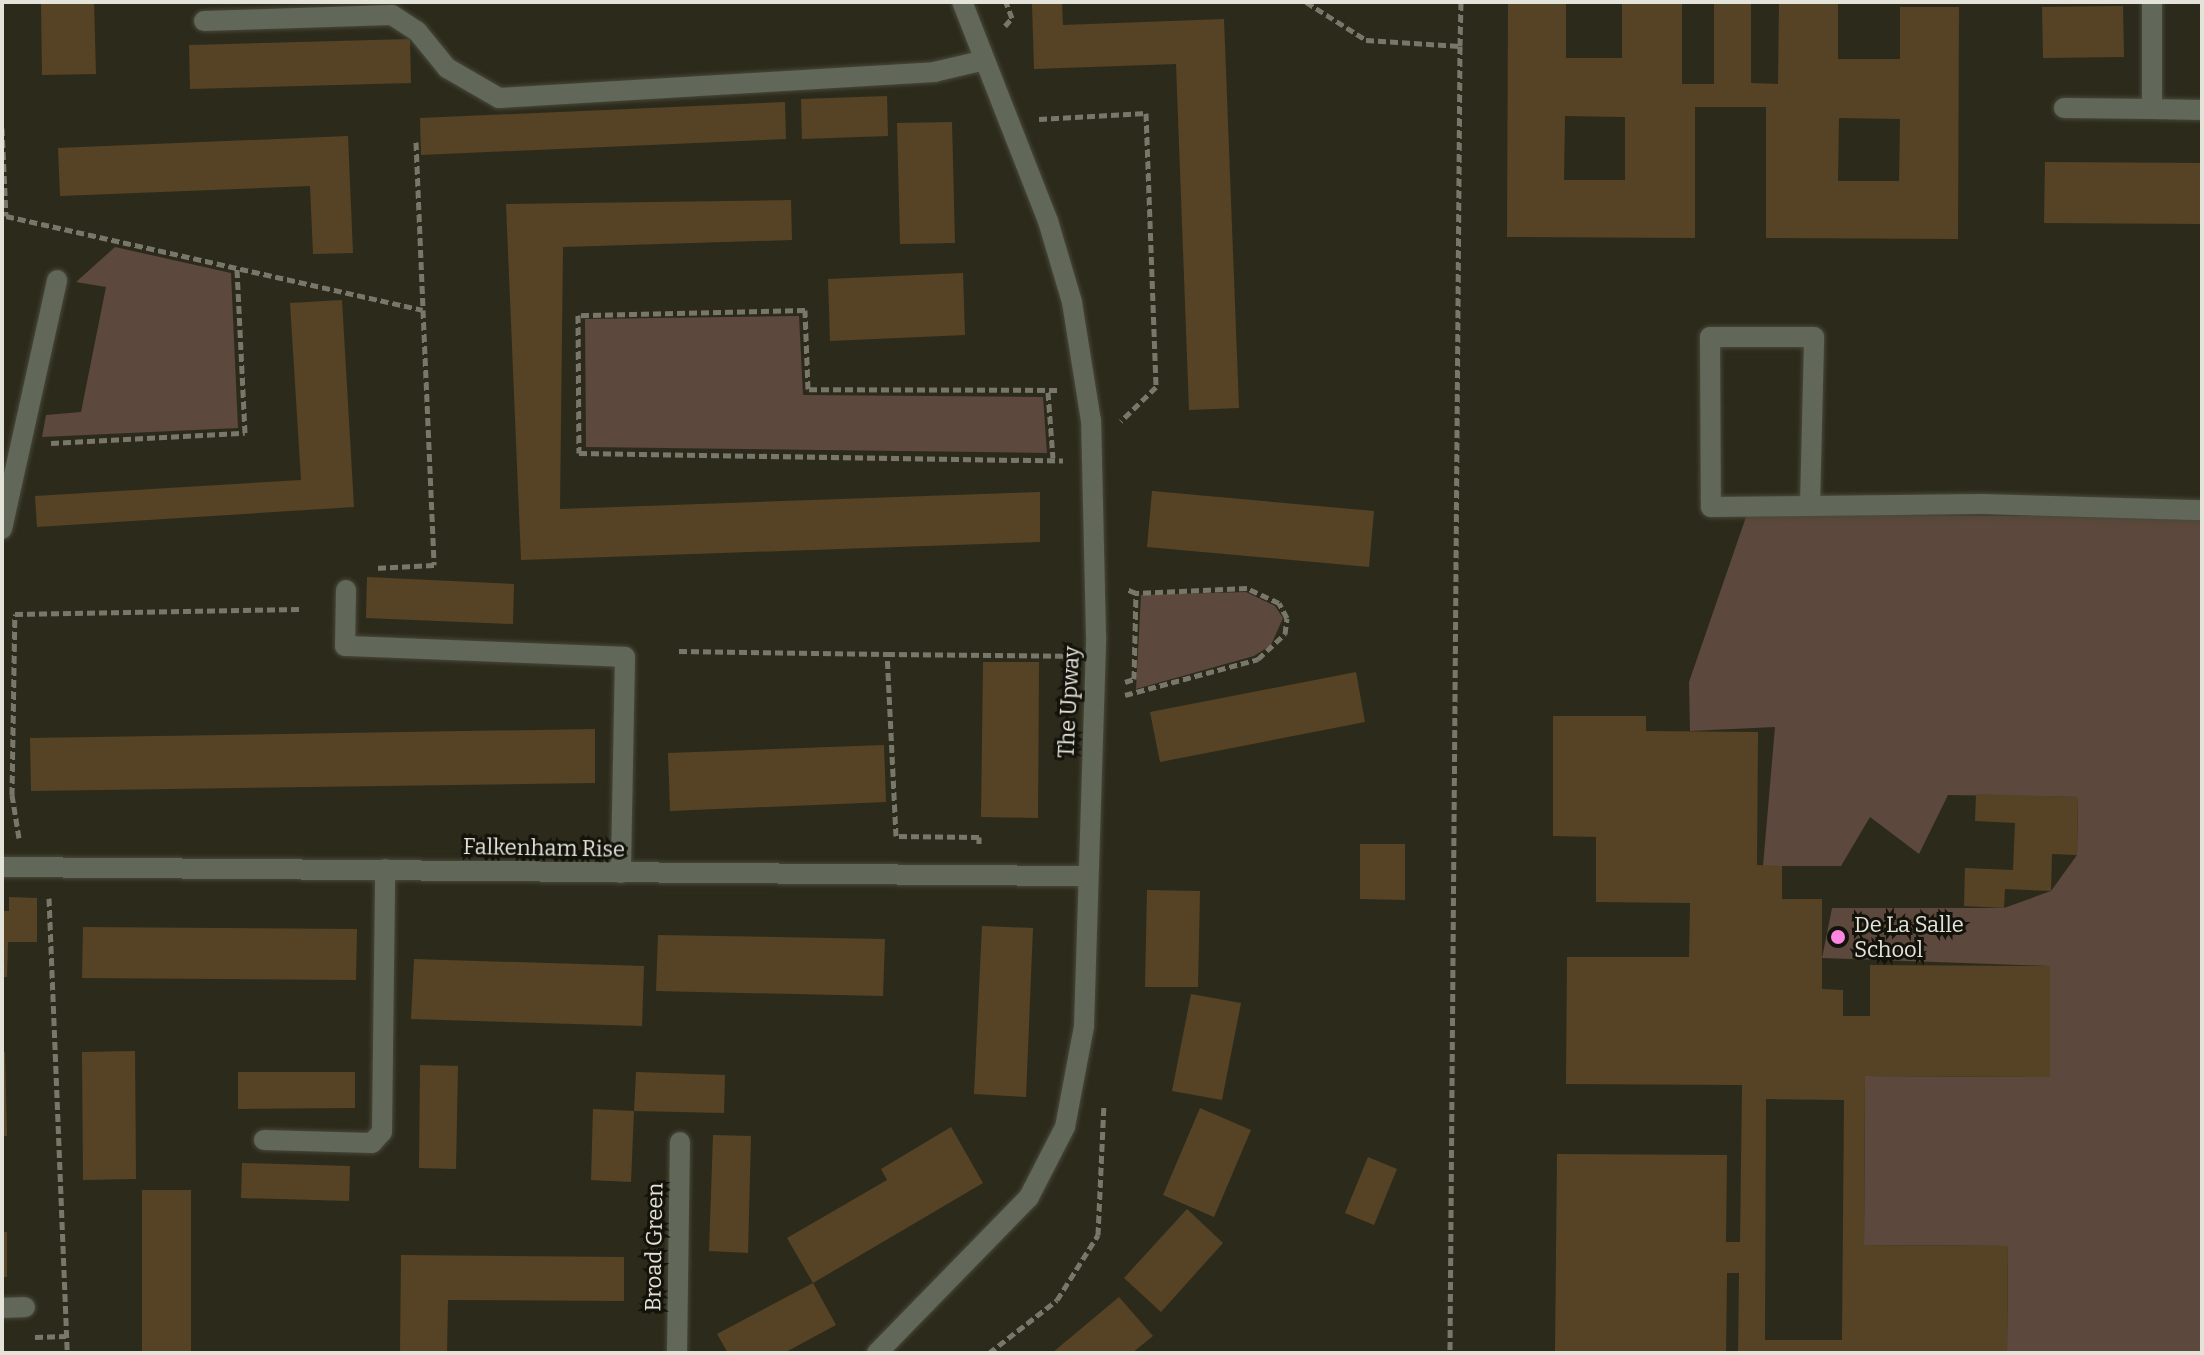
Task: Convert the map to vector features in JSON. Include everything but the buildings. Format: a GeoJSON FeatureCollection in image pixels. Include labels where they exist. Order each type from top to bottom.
{"type":"FeatureCollection","features":[{"type":"Feature","properties":{"kind":"street","name":"The Upway"},"geometry":{"type":"LineString","coordinates":[[877,1353],[1001,1230],[1050,1162],[1077,1086],[1084,1026],[1085,876],[1096,636],[1091,421],[1056,248],[962,2]]}},
{"type":"Feature","properties":{"kind":"street"},"geometry":{"type":"LineString","coordinates":[[2152,2],[2152,109]]}},
{"type":"Feature","properties":{"kind":"street"},"geometry":{"type":"LineString","coordinates":[[204,21],[392,15],[417,31],[447,68],[499,98],[918,73],[985,60]]}},
{"type":"Feature","properties":{"kind":"street"},"geometry":{"type":"LineString","coordinates":[[2064,108],[2202,110]]}},
{"type":"Feature","properties":{"kind":"street"},"geometry":{"type":"LineString","coordinates":[[2,529],[57,280]]}},
{"type":"Feature","properties":{"kind":"street"},"geometry":{"type":"LineString","coordinates":[[1810,506],[1814,337],[1710,337],[1711,507],[2202,510]]}},
{"type":"Feature","properties":{"kind":"street"},"geometry":{"type":"LineString","coordinates":[[346,590],[345,646],[625,657],[621,873]]}},
{"type":"Feature","properties":{"kind":"street","name":"Falkenham Rise"},"geometry":{"type":"LineString","coordinates":[[2,867],[1085,876]]}},
{"type":"Feature","properties":{"kind":"street"},"geometry":{"type":"LineString","coordinates":[[264,1140],[372,1143],[382,1132],[385,869]]}},
{"type":"Feature","properties":{"kind":"street","name":"Broad Green"},"geometry":{"type":"LineString","coordinates":[[677,1353],[680,1142]]}},
{"type":"Feature","properties":{"kind":"street"},"geometry":{"type":"LineString","coordinates":[[2,1308],[25,1307]]}},
{"type":"Feature","properties":{"kind":"path"},"geometry":{"type":"LineString","coordinates":[[1306,2],[1380,44],[1460,46]]}},
{"type":"Feature","properties":{"kind":"path"},"geometry":{"type":"LineString","coordinates":[[1450,1353],[1461,2]]}},
{"type":"Feature","properties":{"kind":"path"},"geometry":{"type":"LineString","coordinates":[[1029,119],[1146,113],[1156,387],[1109,433]]}},
{"type":"Feature","properties":{"kind":"path"},"geometry":{"type":"LineString","coordinates":[[2,128],[6,216],[423,310]]}},
{"type":"Feature","properties":{"kind":"path"},"geometry":{"type":"LineString","coordinates":[[374,568],[434,565],[416,142]]}},
{"type":"Feature","properties":{"kind":"path"},"geometry":{"type":"LineString","coordinates":[[37,444],[245,433],[237,268]]}},
{"type":"Feature","properties":{"kind":"path"},"geometry":{"type":"LineString","coordinates":[[1058,376],[1057,390],[1048,392],[808,389],[805,310],[578,315],[579,453],[1053,458],[1071,471]]}},
{"type":"Feature","properties":{"kind":"path"},"geometry":{"type":"LineString","coordinates":[[1048,392],[1053,458]]}},
{"type":"Feature","properties":{"kind":"path"},"geometry":{"type":"LineString","coordinates":[[1112,699],[1258,659],[1285,634],[1287,618],[1279,603],[1247,588],[1136,593]]}},
{"type":"Feature","properties":{"kind":"path"},"geometry":{"type":"LineString","coordinates":[[27,844],[13,827],[15,614],[301,609]]}},
{"type":"Feature","properties":{"kind":"path"},"geometry":{"type":"LineString","coordinates":[[1071,671],[1072,643]]}},
{"type":"Feature","properties":{"kind":"path"},"geometry":{"type":"LineString","coordinates":[[679,651],[1072,657]]}},
{"type":"Feature","properties":{"kind":"path"},"geometry":{"type":"LineString","coordinates":[[887,654],[896,836],[979,837],[983,854]]}},
{"type":"Feature","properties":{"kind":"path"},"geometry":{"type":"LineString","coordinates":[[48,890],[67,1353]]}},
{"type":"Feature","properties":{"kind":"shaded area"},"geometry":{"type":"Polygon","coordinates":[[[115,247],[231,273],[238,428],[42,437],[46,415],[81,412],[106,287],[76,282],[115,247]]]}},
{"type":"Feature","properties":{"kind":"shaded area"},"geometry":{"type":"Polygon","coordinates":[[[799,316],[803,395],[1043,397],[1047,453],[586,447],[585,319],[799,316]]]}},
{"type":"Feature","properties":{"kind":"shaded area"},"geometry":{"type":"Polygon","coordinates":[[[1747,514],[2202,517],[2202,1353],[2007,1353],[2008,1246],[1864,1245],[1865,1076],[2049,1077],[2050,966],[1822,958],[1832,908],[2004,908],[2051,891],[2077,855],[2078,797],[1948,795],[1919,854],[1870,817],[1841,866],[1763,866],[1775,727],[1690,731],[1689,682],[1747,514]]]}},
{"type":"Feature","properties":{"kind":"shaded area"},"geometry":{"type":"Polygon","coordinates":[[[1246,592],[1275,606],[1283,618],[1271,645],[1254,656],[1136,689],[1141,595],[1246,592]]]}},
{"type":"Feature","properties":{"kind":"place","name":"De La Salle School"},"geometry":{"type":"Point","coordinates":[1838,937]}}]}
